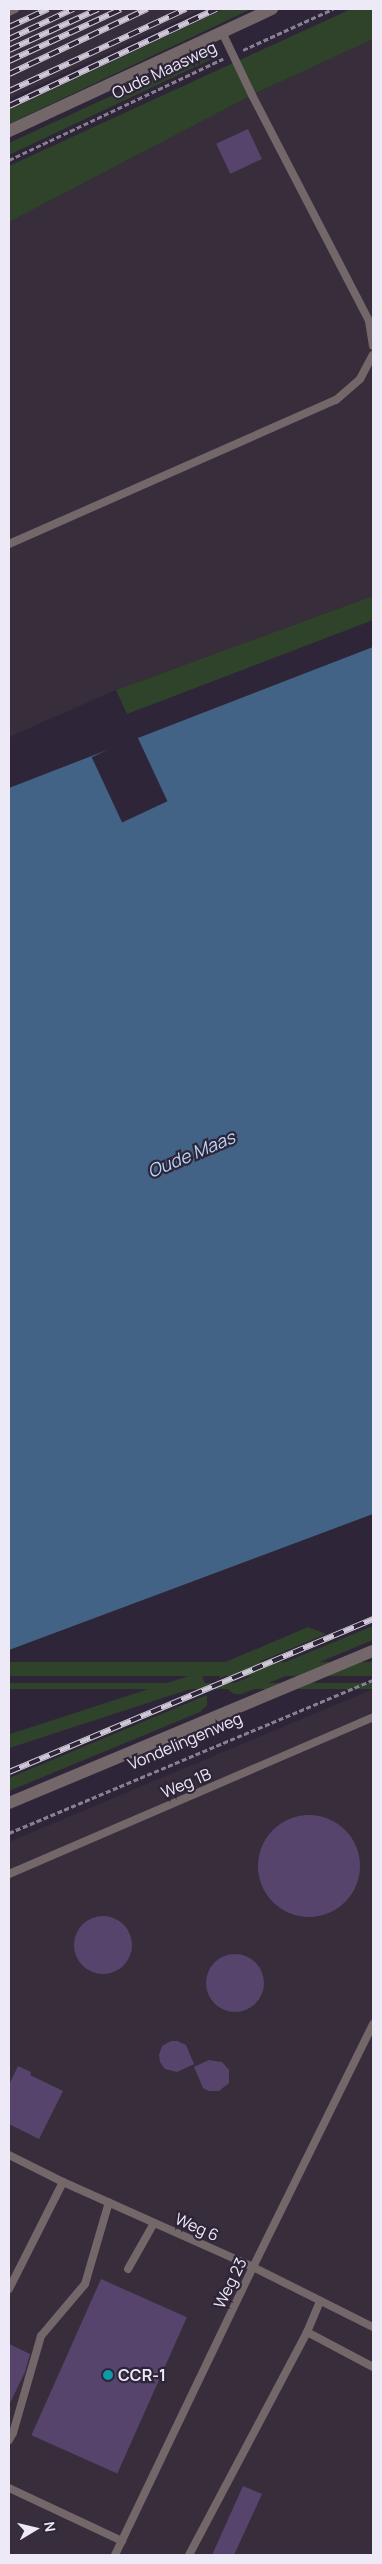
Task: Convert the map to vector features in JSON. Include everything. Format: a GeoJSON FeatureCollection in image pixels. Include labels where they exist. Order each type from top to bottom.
{"type":"FeatureCollection","features":[{"type":"Feature","properties":{"kind":"street","name":"Oude Maasweg"},"geometry":{"type":"LineString","coordinates":[[9,131],[272,9]]}},
{"type":"Feature","properties":{"kind":"street","name":"Vondelingenweg"},"geometry":{"type":"LineString","coordinates":[[9,1803],[373,1651]]}},
{"type":"Feature","properties":{"kind":"lane"},"geometry":{"type":"LineString","coordinates":[[9,12],[15,9]]}},
{"type":"Feature","properties":{"kind":"lane"},"geometry":{"type":"LineString","coordinates":[[222,32],[369,321],[373,346]]}},
{"type":"Feature","properties":{"kind":"lane"},"geometry":{"type":"LineString","coordinates":[[9,544],[336,400],[360,379],[373,355]]}},
{"type":"Feature","properties":{"kind":"lane","name":"Weg 1B"},"geometry":{"type":"LineString","coordinates":[[9,1874],[373,1717]]}},
{"type":"Feature","properties":{"kind":"lane","name":"Weg 23"},"geometry":{"type":"LineString","coordinates":[[115,2555],[253,2267],[373,2024]]}},
{"type":"Feature","properties":{"kind":"lane","name":"Weg 6"},"geometry":{"type":"LineString","coordinates":[[9,2155],[63,2182],[253,2267],[373,2327]]}},
{"type":"Feature","properties":{"kind":"lane"},"geometry":{"type":"LineString","coordinates":[[9,2289],[63,2182]]}},
{"type":"Feature","properties":{"kind":"lane"},"geometry":{"type":"LineString","coordinates":[[9,2440],[13,2433],[41,2336],[85,2284],[109,2202]]}},
{"type":"Feature","properties":{"kind":"lane"},"geometry":{"type":"LineString","coordinates":[[128,2269],[154,2223]]}},
{"type":"Feature","properties":{"kind":"lane"},"geometry":{"type":"LineString","coordinates":[[189,2555],[307,2332],[320,2302]]}},
{"type":"Feature","properties":{"kind":"lane"},"geometry":{"type":"LineString","coordinates":[[307,2332],[373,2367]]}},
{"type":"Feature","properties":{"kind":"lane"},"geometry":{"type":"LineString","coordinates":[[9,2488],[122,2541]]}},
{"type":"Feature","properties":{"kind":"path","name":"Oude Maasweg"},"geometry":{"type":"LineString","coordinates":[[9,160],[333,9]]}},
{"type":"Feature","properties":{"kind":"path","name":"Vondelingenweg"},"geometry":{"type":"LineString","coordinates":[[9,1833],[373,1680]]}},
{"type":"Feature","properties":{"kind":"shaded area"},"geometry":{"type":"Polygon","coordinates":[[[9,9],[202,9],[9,99],[9,9]]]}},
{"type":"Feature","properties":{"kind":"shaded area"},"geometry":{"type":"Polygon","coordinates":[[[373,39],[373,596],[116,690],[9,737],[9,222],[252,95],[373,39]]]}},
{"type":"Feature","properties":{"kind":"shaded area"},"geometry":{"type":"Polygon","coordinates":[[[373,1689],[373,2555],[9,2555],[9,1842],[373,1689]]]}},
{"type":"Feature","properties":{"kind":"green space"},"geometry":{"type":"Polygon","coordinates":[[[224,9],[251,9],[9,124],[9,110],[224,9]]]}},
{"type":"Feature","properties":{"kind":"green space"},"geometry":{"type":"Polygon","coordinates":[[[351,9],[373,9],[373,39],[252,95],[9,222],[9,166],[351,9]]]}},
{"type":"Feature","properties":{"kind":"green space"},"geometry":{"type":"Polygon","coordinates":[[[191,59],[212,59],[9,155],[9,143],[191,59]]]}},
{"type":"Feature","properties":{"kind":"green space"},"geometry":{"type":"Polygon","coordinates":[[[373,596],[373,620],[127,714],[116,690],[373,596]]]}},
{"type":"Feature","properties":{"kind":"green space"},"geometry":{"type":"Polygon","coordinates":[[[373,1626],[373,1640],[242,1694],[234,1694],[225,1687],[373,1626]]]}},
{"type":"Feature","properties":{"kind":"green space"},"geometry":{"type":"Polygon","coordinates":[[[308,1627],[326,1634],[220,1678],[216,1666],[308,1627]]]}},
{"type":"Feature","properties":{"kind":"green space"},"geometry":{"type":"Polygon","coordinates":[[[9,1662],[373,1662],[373,1676],[9,1676],[9,1662]]]}},
{"type":"Feature","properties":{"kind":"green space"},"geometry":{"type":"Polygon","coordinates":[[[201,1672],[205,1684],[9,1748],[9,1734],[201,1672]]]}},
{"type":"Feature","properties":{"kind":"green space"},"geometry":{"type":"Polygon","coordinates":[[[9,1683],[373,1683],[373,1689],[9,1689],[9,1683]]]}},
{"type":"Feature","properties":{"kind":"green space"},"geometry":{"type":"Polygon","coordinates":[[[207,1695],[207,1705],[200,1712],[9,1791],[9,1778],[207,1695]]]}},
{"type":"Feature","properties":{"kind":"water","name":"Oude Maas"},"geometry":{"type":"Polygon","coordinates":[[[373,647],[373,1514],[9,1650],[9,788],[373,647]]]}},
{"type":"Feature","properties":{"kind":"pier"},"geometry":{"type":"Polygon","coordinates":[[[137,736],[167,801],[122,822],[92,757],[137,736]]]}},
{"type":"Feature","properties":{"kind":"building"},"geometry":{"type":"Polygon","coordinates":[[[248,129],[262,159],[230,174],[216,144],[248,129]]]}},
{"type":"Feature","properties":{"kind":"building"},"geometry":{"type":"Polygon","coordinates":[[[309,1815],[328,1819],[345,1830],[356,1847],[360,1866],[356,1885],[345,1902],[328,1913],[309,1917],[290,1913],[273,1902],[262,1885],[258,1866],[262,1847],[273,1830],[290,1819],[309,1815]]]}},
{"type":"Feature","properties":{"kind":"building"},"geometry":{"type":"Polygon","coordinates":[[[97,1916],[109,1916],[124,1924],[132,1939],[132,1951],[124,1966],[109,1974],[97,1974],[82,1966],[74,1951],[74,1939],[82,1924],[97,1916]]]}},
{"type":"Feature","properties":{"kind":"building"},"geometry":{"type":"Polygon","coordinates":[[[229,1954],[241,1954],[256,1962],[264,1977],[264,1989],[256,2004],[241,2012],[229,2012],[214,2004],[206,1989],[206,1977],[214,1962],[229,1954]]]}},
{"type":"Feature","properties":{"kind":"building"},"geometry":{"type":"Polygon","coordinates":[[[171,2041],[177,2041],[186,2045],[194,2064],[177,2072],[165,2069],[160,2062],[159,2055],[162,2046],[171,2041]]]}},
{"type":"Feature","properties":{"kind":"building"},"geometry":{"type":"Polygon","coordinates":[[[209,2060],[222,2062],[229,2070],[229,2083],[219,2091],[209,2091],[203,2088],[194,2067],[209,2060]]]}},
{"type":"Feature","properties":{"kind":"building"},"geometry":{"type":"Polygon","coordinates":[[[18,2066],[31,2072],[30,2075],[63,2091],[39,2139],[9,2124],[9,2085],[18,2066]]]}},
{"type":"Feature","properties":{"kind":"building","name":"CCR-1"},"geometry":{"type":"Polygon","coordinates":[[[101,2279],[187,2317],[117,2473],[31,2435],[101,2279]]]}},
{"type":"Feature","properties":{"kind":"building"},"geometry":{"type":"Polygon","coordinates":[[[9,2344],[30,2354],[25,2372],[9,2405],[9,2344]]]}},
{"type":"Feature","properties":{"kind":"building"},"geometry":{"type":"Polygon","coordinates":[[[243,2486],[262,2494],[234,2555],[212,2555],[243,2486]]]}},
{"type":"Feature","properties":{"kind":"railway"},"geometry":{"type":"LineString","coordinates":[[9,27],[48,9]]}},
{"type":"Feature","properties":{"kind":"railway"},"geometry":{"type":"LineString","coordinates":[[9,39],[73,9]]}},
{"type":"Feature","properties":{"kind":"railway"},"geometry":{"type":"LineString","coordinates":[[9,50],[98,9]]}},
{"type":"Feature","properties":{"kind":"railway"},"geometry":{"type":"LineString","coordinates":[[9,61],[121,9]]}},
{"type":"Feature","properties":{"kind":"railway"},"geometry":{"type":"LineString","coordinates":[[9,74],[147,9]]}},
{"type":"Feature","properties":{"kind":"railway"},"geometry":{"type":"LineString","coordinates":[[9,91],[186,9]]}},
{"type":"Feature","properties":{"kind":"railway"},"geometry":{"type":"LineString","coordinates":[[9,106],[216,9]]}},
{"type":"Feature","properties":{"kind":"railway"},"geometry":{"type":"LineString","coordinates":[[9,1772],[373,1619]]}},
{"type":"Feature","properties":{"kind":"place","name":"CCR-1"},"geometry":{"type":"Point","coordinates":[108,2375]}}]}
